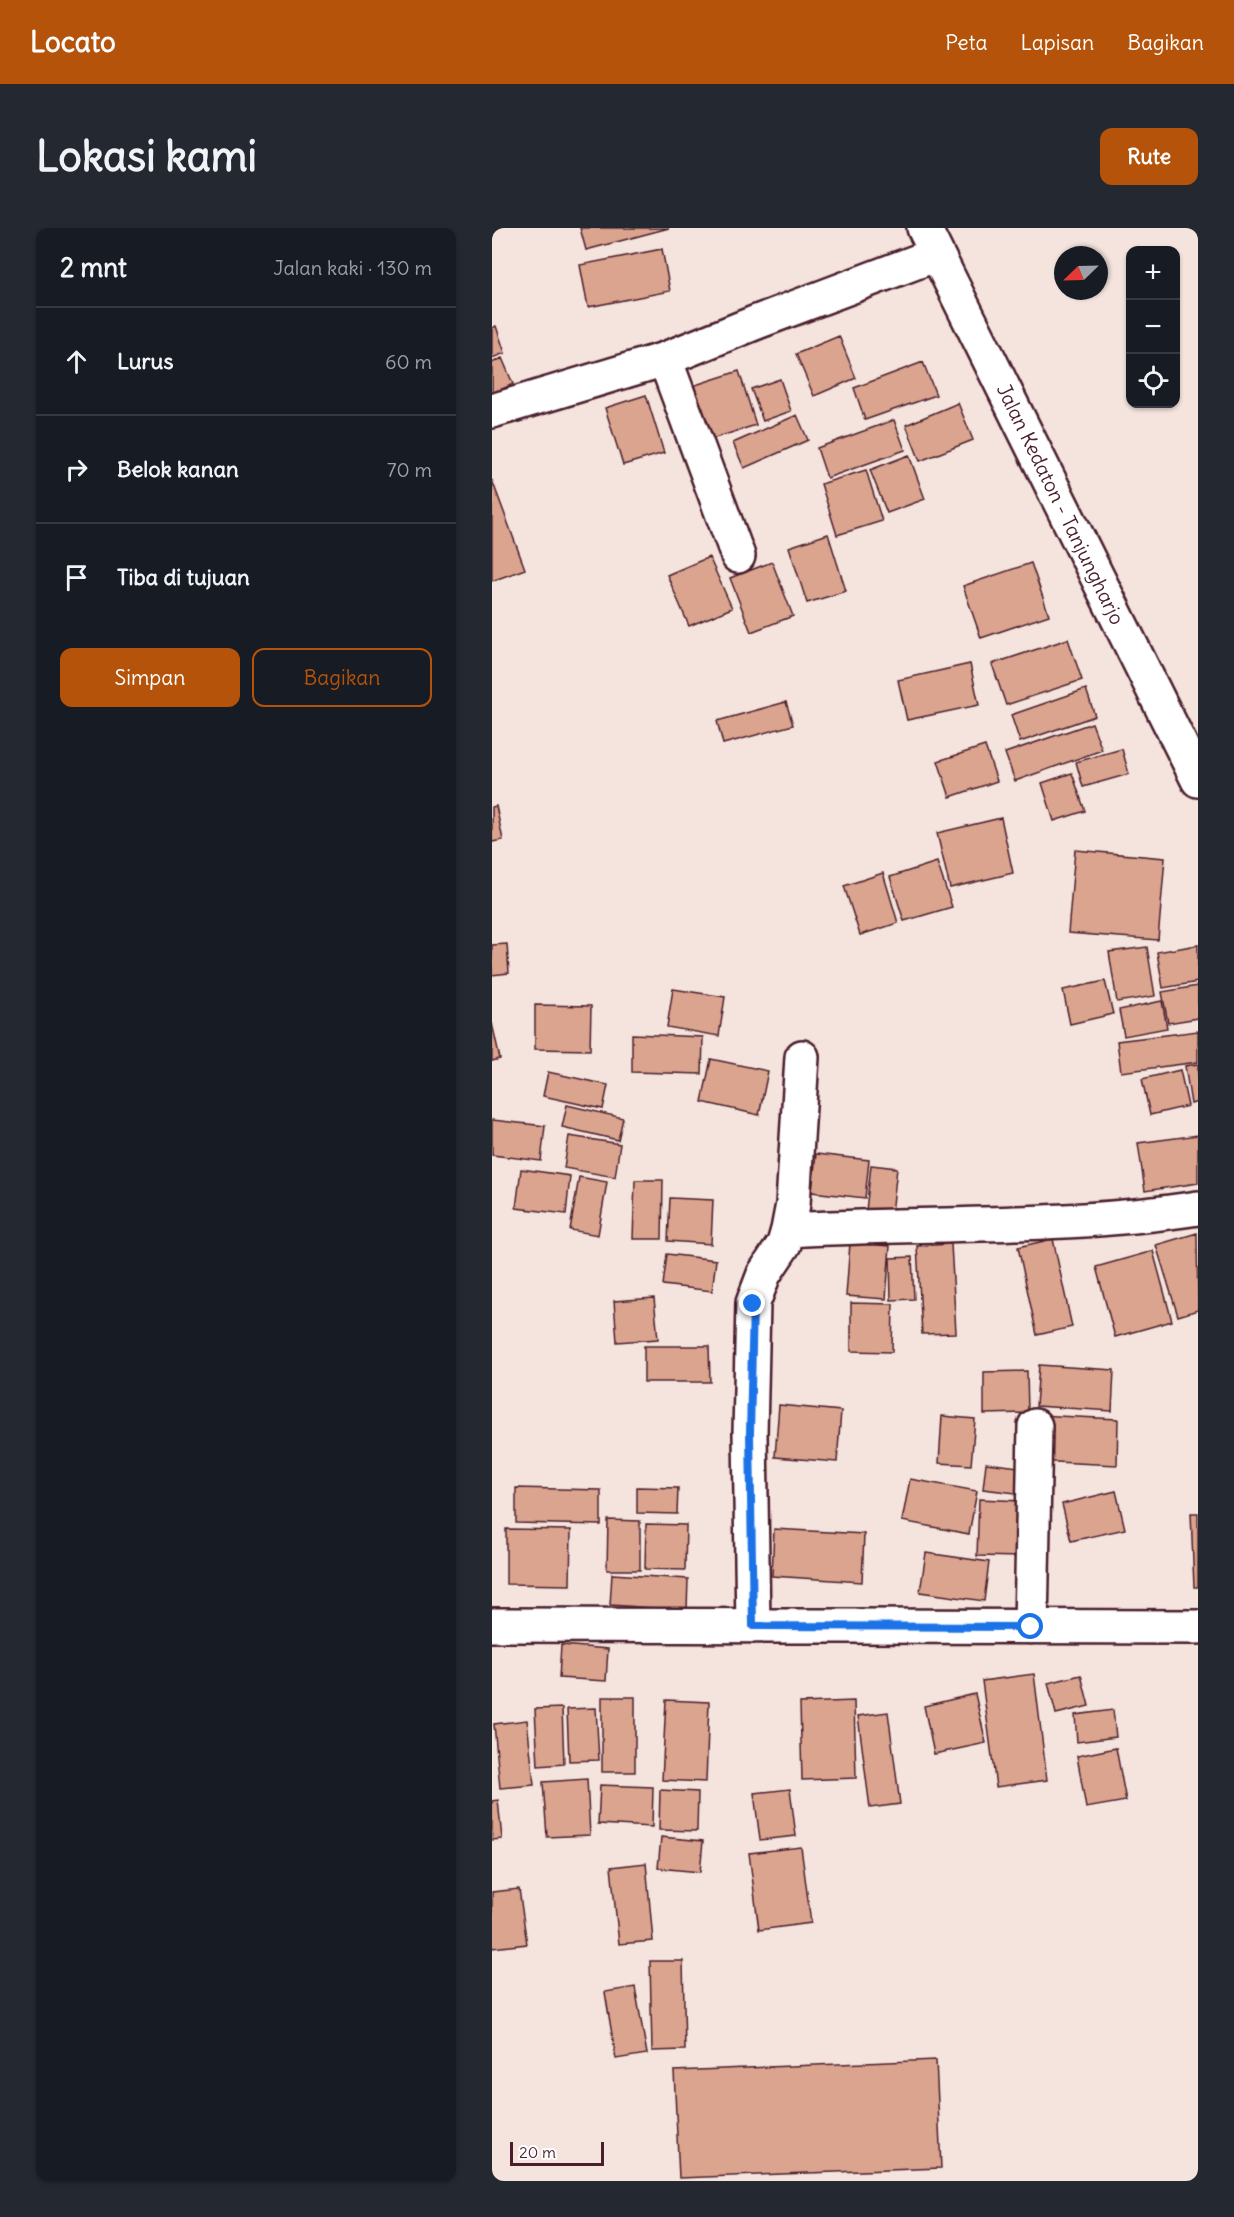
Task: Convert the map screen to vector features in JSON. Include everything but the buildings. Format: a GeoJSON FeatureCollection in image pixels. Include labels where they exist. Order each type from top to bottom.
{"type":"FeatureCollection","features":[{"type":"Feature","properties":{"kind":"street"},"geometry":{"type":"LineString","coordinates":[[492,411],[665,359],[757,322],[931,241]]}},
{"type":"Feature","properties":{"kind":"street","name":"Jalan Kedaton - Tanjungharjo"},"geometry":{"type":"LineString","coordinates":[[931,241],[1198,780]]}},
{"type":"Feature","properties":{"kind":"street"},"geometry":{"type":"LineString","coordinates":[[665,359],[738,556]]}},
{"type":"Feature","properties":{"kind":"street"},"geometry":{"type":"LineString","coordinates":[[753,1626],[750,1433],[753,1304],[764,1274],[784,1244],[788,1230],[793,1204],[802,1056]]}},
{"type":"Feature","properties":{"kind":"street"},"geometry":{"type":"LineString","coordinates":[[788,1230],[1068,1220],[1159,1214],[1198,1208]]}},
{"type":"Feature","properties":{"kind":"street"},"geometry":{"type":"LineString","coordinates":[[1031,1627],[1035,1426]]}},
{"type":"Feature","properties":{"kind":"street"},"geometry":{"type":"LineString","coordinates":[[492,1625],[1198,1627]]}},
{"type":"Feature","properties":{"kind":"route"},"geometry":{"type":"LineString","coordinates":[[753,1304],[750,1433],[753,1626],[1031,1627]]}}]}
